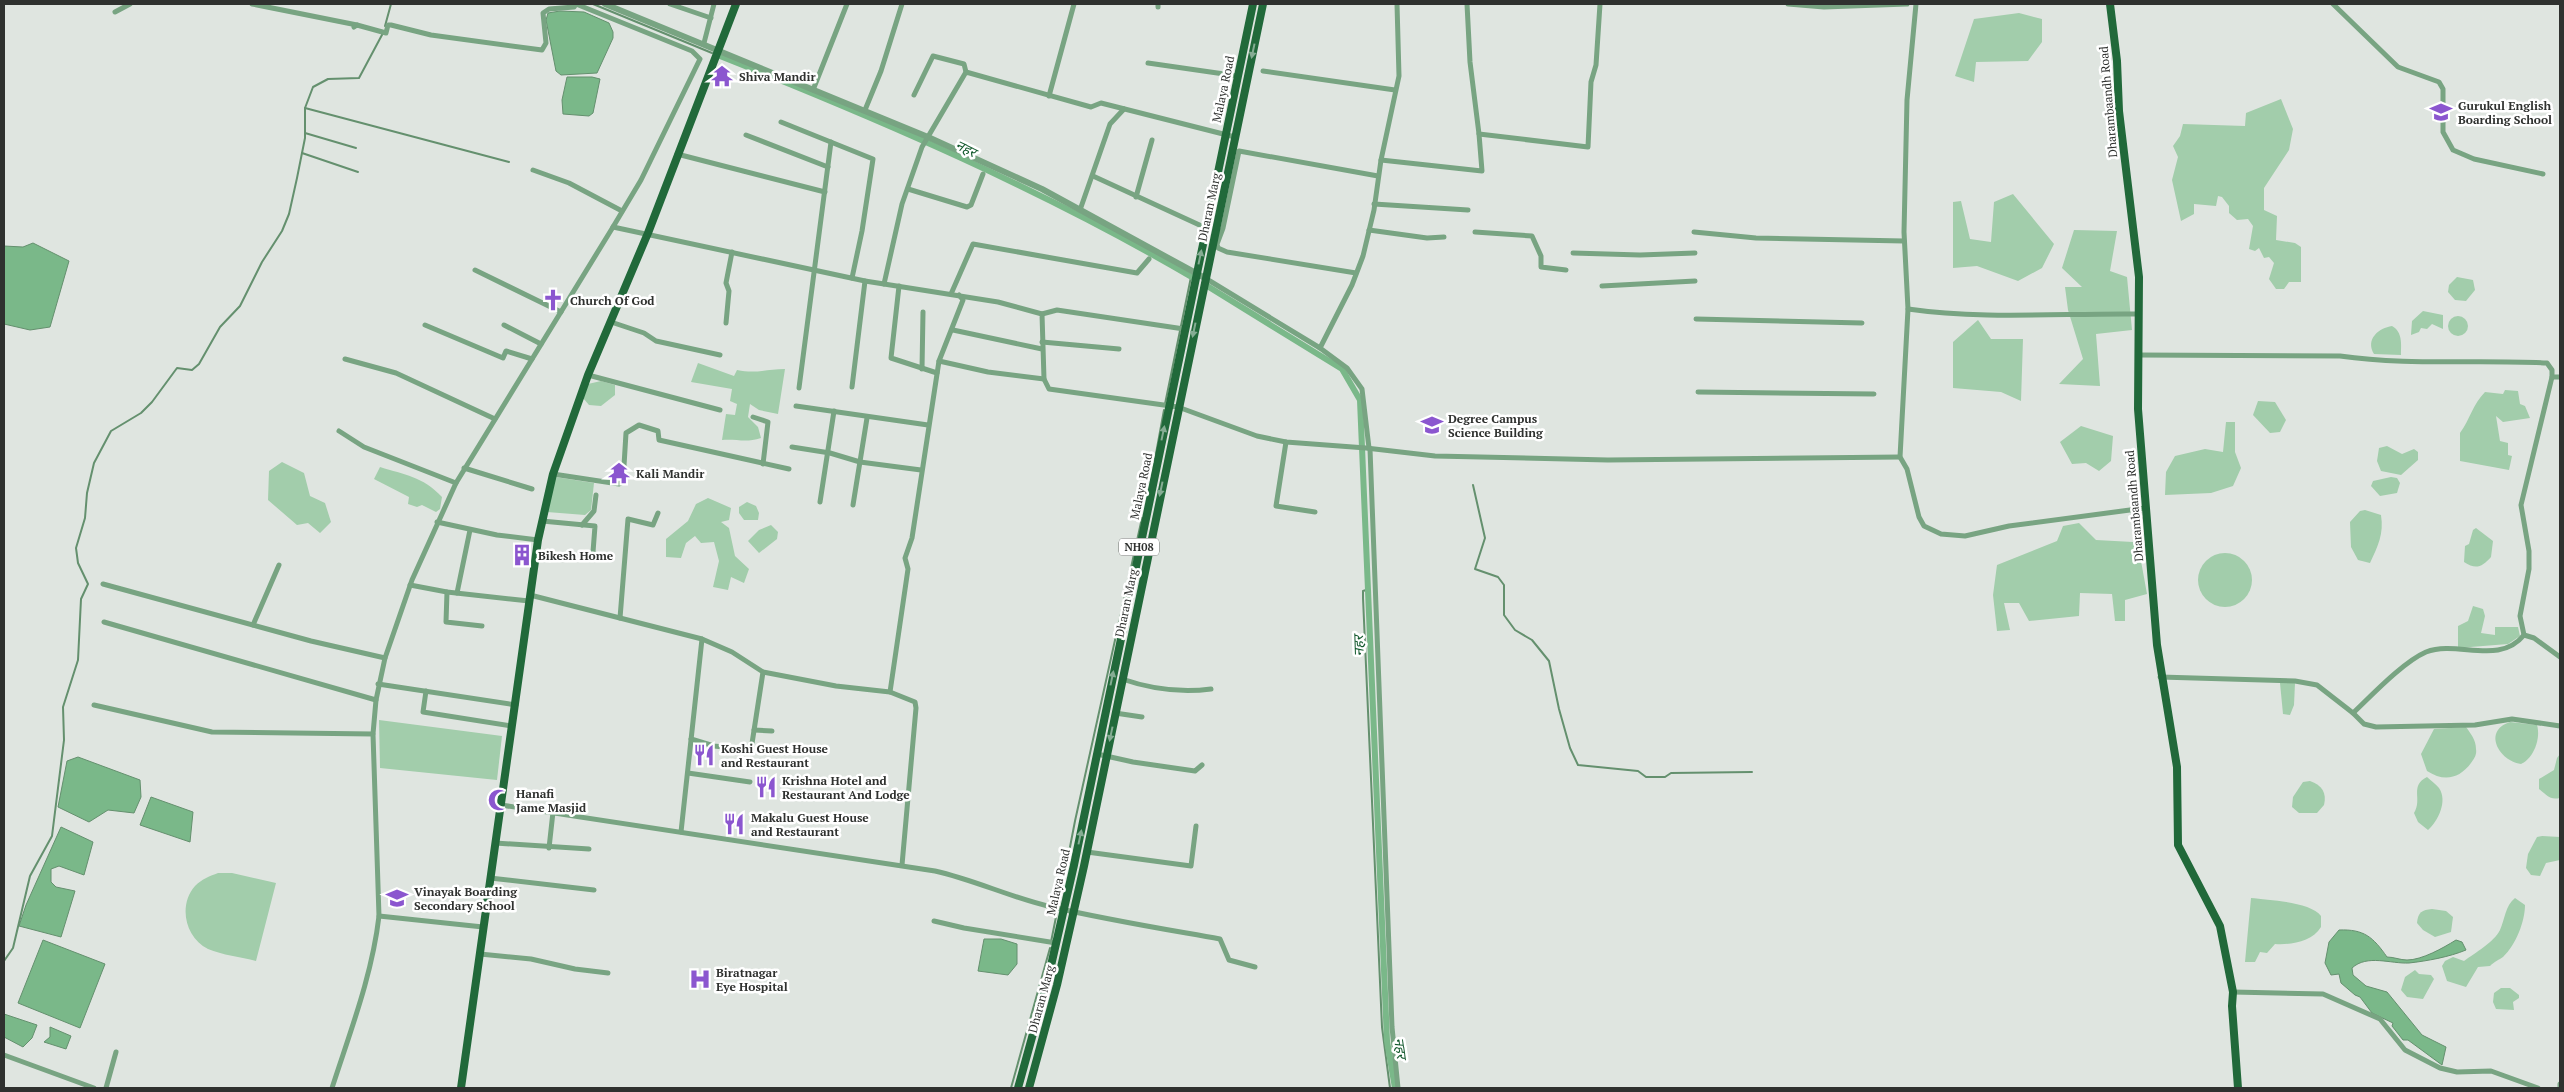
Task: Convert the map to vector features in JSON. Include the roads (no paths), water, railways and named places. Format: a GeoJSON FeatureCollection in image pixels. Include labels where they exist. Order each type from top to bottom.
{"type":"FeatureCollection","features":[{"type":"Feature","properties":{"kind":"main road"},"geometry":{"type":"LineString","coordinates":[[461,1088],[538,540],[553,474],[588,375],[648,233],[717,49],[736,4]]}},
{"type":"Feature","properties":{"kind":"main road","name":"Malaya Road"},"geometry":{"type":"LineString","coordinates":[[1018,1088],[1064,909],[1253,4]]}},
{"type":"Feature","properties":{"kind":"main road","name":"Dharan Marg"},"geometry":{"type":"LineString","coordinates":[[1028,1088],[1052,1002],[1086,852],[1263,4]]}},
{"type":"Feature","properties":{"kind":"main road","name":"Dharambaandh Road"},"geometry":{"type":"LineString","coordinates":[[2110,4],[2117,61],[2119,110],[2138,277],[2138,409],[2160,676],[2177,768],[2178,845],[2220,926],[2233,992],[2232,1006],[2238,1088]]}},
{"type":"Feature","properties":{"kind":"main road"},"geometry":{"type":"LineString","coordinates":[[1042,1000],[1052,1002]]}},
{"type":"Feature","properties":{"kind":"street"},"geometry":{"type":"LineString","coordinates":[[116,12],[130,4]]}},
{"type":"Feature","properties":{"kind":"street"},"geometry":{"type":"LineString","coordinates":[[252,4],[386,33],[388,25],[391,24],[431,35],[542,50],[546,43],[542,13],[549,9],[574,7],[576,4],[692,50],[700,59],[641,180],[464,468],[437,522],[410,585],[385,658],[376,700],[373,734],[379,916],[372,961],[332,1088]]}},
{"type":"Feature","properties":{"kind":"street"},"geometry":{"type":"LineString","coordinates":[[604,4],[865,110],[1042,189],[1205,278],[1287,330],[1320,348],[1347,368],[1362,389],[1368,448],[1392,1027],[1398,1088]]}},
{"type":"Feature","properties":{"kind":"street"},"geometry":{"type":"LineString","coordinates":[[670,4],[711,18]]}},
{"type":"Feature","properties":{"kind":"street"},"geometry":{"type":"LineString","coordinates":[[704,43],[714,4]]}},
{"type":"Feature","properties":{"kind":"street"},"geometry":{"type":"LineString","coordinates":[[813,90],[847,4]]}},
{"type":"Feature","properties":{"kind":"street"},"geometry":{"type":"LineString","coordinates":[[865,110],[881,71],[902,4]]}},
{"type":"Feature","properties":{"kind":"street"},"geometry":{"type":"LineString","coordinates":[[1049,96],[1074,4]]}},
{"type":"Feature","properties":{"kind":"street"},"geometry":{"type":"LineString","coordinates":[[1320,348],[1356,273],[1369,230],[1380,160],[1399,76],[1397,4]]}},
{"type":"Feature","properties":{"kind":"street"},"geometry":{"type":"LineString","coordinates":[[1380,160],[1482,171],[1470,62],[1467,4]]}},
{"type":"Feature","properties":{"kind":"street"},"geometry":{"type":"LineString","coordinates":[[1479,134],[1588,147],[1591,82],[1596,64],[1600,4]]}},
{"type":"Feature","properties":{"kind":"street"},"geometry":{"type":"LineString","coordinates":[[1788,4],[1824,7],[1907,4]]}},
{"type":"Feature","properties":{"kind":"street"},"geometry":{"type":"LineString","coordinates":[[1916,4],[1907,100],[1904,241],[1908,309],[1900,457],[1907,469],[1919,517],[1924,526],[1941,534],[1965,536],[2009,526],[2145,508]]}},
{"type":"Feature","properties":{"kind":"street"},"geometry":{"type":"LineString","coordinates":[[2333,4],[2369,36],[2393,63],[2439,82],[2442,89],[2444,132],[2448,145],[2453,150],[2474,159],[2543,174]]}},
{"type":"Feature","properties":{"kind":"street"},"geometry":{"type":"LineString","coordinates":[[884,284],[902,204],[922,147],[966,72],[964,64],[933,56],[914,95]]}},
{"type":"Feature","properties":{"kind":"street"},"geometry":{"type":"LineString","coordinates":[[1148,63],[1238,76]]}},
{"type":"Feature","properties":{"kind":"street"},"geometry":{"type":"LineString","coordinates":[[1263,71],[1395,90]]}},
{"type":"Feature","properties":{"kind":"street"},"geometry":{"type":"LineString","coordinates":[[966,72],[1091,107],[1101,103],[1235,138]]}},
{"type":"Feature","properties":{"kind":"street"},"geometry":{"type":"LineString","coordinates":[[1080,210],[1110,124],[1124,109]]}},
{"type":"Feature","properties":{"kind":"street"},"geometry":{"type":"LineString","coordinates":[[781,122],[873,160],[862,231],[852,278]]}},
{"type":"Feature","properties":{"kind":"street"},"geometry":{"type":"LineString","coordinates":[[746,135],[828,167]]}},
{"type":"Feature","properties":{"kind":"street"},"geometry":{"type":"LineString","coordinates":[[1136,197],[1152,140]]}},
{"type":"Feature","properties":{"kind":"street"},"geometry":{"type":"LineString","coordinates":[[798,388],[831,142]]}},
{"type":"Feature","properties":{"kind":"street"},"geometry":{"type":"LineString","coordinates":[[1356,273],[1227,252],[1218,248],[1216,244],[1223,228],[1239,151],[1378,176]]}},
{"type":"Feature","properties":{"kind":"street"},"geometry":{"type":"LineString","coordinates":[[677,154],[825,192]]}},
{"type":"Feature","properties":{"kind":"street"},"geometry":{"type":"LineString","coordinates":[[533,170],[569,183],[622,211]]}},
{"type":"Feature","properties":{"kind":"street"},"geometry":{"type":"LineString","coordinates":[[908,188],[967,207],[971,205],[983,174]]}},
{"type":"Feature","properties":{"kind":"street"},"geometry":{"type":"LineString","coordinates":[[1093,176],[1206,228]]}},
{"type":"Feature","properties":{"kind":"street"},"geometry":{"type":"LineString","coordinates":[[1374,204],[1468,210]]}},
{"type":"Feature","properties":{"kind":"street"},"geometry":{"type":"LineString","coordinates":[[613,227],[865,281],[998,302],[1042,314],[1057,310],[1184,329]]}},
{"type":"Feature","properties":{"kind":"street"},"geometry":{"type":"LineString","coordinates":[[1369,230],[1427,238],[1444,237]]}},
{"type":"Feature","properties":{"kind":"street"},"geometry":{"type":"LineString","coordinates":[[1475,232],[1532,236],[1540,256],[1541,267],[1566,270]]}},
{"type":"Feature","properties":{"kind":"street"},"geometry":{"type":"LineString","coordinates":[[1694,232],[1756,238],[1904,241]]}},
{"type":"Feature","properties":{"kind":"street"},"geometry":{"type":"LineString","coordinates":[[951,294],[973,244],[1138,274],[1149,259]]}},
{"type":"Feature","properties":{"kind":"street"},"geometry":{"type":"LineString","coordinates":[[726,323],[729,290],[726,283],[732,252]]}},
{"type":"Feature","properties":{"kind":"street"},"geometry":{"type":"LineString","coordinates":[[1573,253],[1640,255],[1695,253]]}},
{"type":"Feature","properties":{"kind":"street"},"geometry":{"type":"LineString","coordinates":[[475,270],[561,312]]}},
{"type":"Feature","properties":{"kind":"street"},"geometry":{"type":"LineString","coordinates":[[852,387],[865,281]]}},
{"type":"Feature","properties":{"kind":"street"},"geometry":{"type":"LineString","coordinates":[[1602,286],[1696,281]]}},
{"type":"Feature","properties":{"kind":"street"},"geometry":{"type":"LineString","coordinates":[[899,286],[891,358],[937,373]]}},
{"type":"Feature","properties":{"kind":"street"},"geometry":{"type":"LineString","coordinates":[[890,692],[908,569],[905,558],[912,538],[939,361],[953,330],[963,300],[959,295]]}},
{"type":"Feature","properties":{"kind":"street"},"geometry":{"type":"LineString","coordinates":[[1908,309],[1934,313],[2012,316],[2138,314]]}},
{"type":"Feature","properties":{"kind":"street"},"geometry":{"type":"LineString","coordinates":[[922,369],[923,312]]}},
{"type":"Feature","properties":{"kind":"street"},"geometry":{"type":"LineString","coordinates":[[1042,314],[1044,378],[1049,389],[1178,407],[1256,436],[1286,442],[1368,448],[1435,456],[1608,460],[1900,457]]}},
{"type":"Feature","properties":{"kind":"street"},"geometry":{"type":"LineString","coordinates":[[1696,319],[1862,323]]}},
{"type":"Feature","properties":{"kind":"street"},"geometry":{"type":"LineString","coordinates":[[611,322],[644,333],[656,341],[720,355]]}},
{"type":"Feature","properties":{"kind":"street"},"geometry":{"type":"LineString","coordinates":[[425,325],[503,358],[506,351],[532,358]]}},
{"type":"Feature","properties":{"kind":"street"},"geometry":{"type":"LineString","coordinates":[[504,325],[540,344]]}},
{"type":"Feature","properties":{"kind":"street"},"geometry":{"type":"LineString","coordinates":[[953,330],[1042,349]]}},
{"type":"Feature","properties":{"kind":"street"},"geometry":{"type":"LineString","coordinates":[[1042,342],[1119,349]]}},
{"type":"Feature","properties":{"kind":"street"},"geometry":{"type":"LineString","coordinates":[[2138,355],[2340,356],[2369,360],[2450,363],[2500,360],[2547,363],[2552,370],[2552,377],[2520,505],[2529,551],[2529,568],[2520,616],[2524,635]]}},
{"type":"Feature","properties":{"kind":"street"},"geometry":{"type":"LineString","coordinates":[[345,359],[390,371],[494,419]]}},
{"type":"Feature","properties":{"kind":"street"},"geometry":{"type":"LineString","coordinates":[[939,361],[988,372],[1044,378]]}},
{"type":"Feature","properties":{"kind":"street"},"geometry":{"type":"LineString","coordinates":[[588,375],[720,410]]}},
{"type":"Feature","properties":{"kind":"street"},"geometry":{"type":"LineString","coordinates":[[2552,377],[2560,377]]}},
{"type":"Feature","properties":{"kind":"street"},"geometry":{"type":"LineString","coordinates":[[1698,392],[1874,394]]}},
{"type":"Feature","properties":{"kind":"street"},"geometry":{"type":"LineString","coordinates":[[796,406],[851,412],[868,418],[928,425]]}},
{"type":"Feature","properties":{"kind":"street"},"geometry":{"type":"LineString","coordinates":[[820,502],[834,411]]}},
{"type":"Feature","properties":{"kind":"street"},"geometry":{"type":"LineString","coordinates":[[753,417],[768,422],[763,464]]}},
{"type":"Feature","properties":{"kind":"street"},"geometry":{"type":"LineString","coordinates":[[853,505],[868,418]]}},
{"type":"Feature","properties":{"kind":"street"},"geometry":{"type":"LineString","coordinates":[[553,474],[619,484],[623,482],[626,433],[639,425],[658,431],[659,440],[789,469]]}},
{"type":"Feature","properties":{"kind":"street"},"geometry":{"type":"LineString","coordinates":[[338,431],[364,447],[456,483]]}},
{"type":"Feature","properties":{"kind":"street"},"geometry":{"type":"LineString","coordinates":[[1286,442],[1276,506],[1315,512]]}},
{"type":"Feature","properties":{"kind":"street"},"geometry":{"type":"LineString","coordinates":[[792,447],[828,452],[860,462],[921,470]]}},
{"type":"Feature","properties":{"kind":"street"},"geometry":{"type":"LineString","coordinates":[[464,468],[532,489]]}},
{"type":"Feature","properties":{"kind":"street"},"geometry":{"type":"LineString","coordinates":[[582,525],[594,511],[596,495]]}},
{"type":"Feature","properties":{"kind":"street"},"geometry":{"type":"LineString","coordinates":[[620,618],[628,519],[652,525],[658,513]]}},
{"type":"Feature","properties":{"kind":"street"},"geometry":{"type":"LineString","coordinates":[[542,521],[595,526],[593,552]]}},
{"type":"Feature","properties":{"kind":"street"},"geometry":{"type":"LineString","coordinates":[[437,522],[470,530],[538,540]]}},
{"type":"Feature","properties":{"kind":"street"},"geometry":{"type":"LineString","coordinates":[[457,593],[470,530]]}},
{"type":"Feature","properties":{"kind":"street"},"geometry":{"type":"LineString","coordinates":[[253,625],[279,565]]}},
{"type":"Feature","properties":{"kind":"street"},"geometry":{"type":"LineString","coordinates":[[103,584],[253,625],[385,658]]}},
{"type":"Feature","properties":{"kind":"street"},"geometry":{"type":"LineString","coordinates":[[410,585],[447,592],[530,598],[620,618],[702,638],[732,652],[763,672],[836,686],[890,692],[915,702],[902,865]]}},
{"type":"Feature","properties":{"kind":"street"},"geometry":{"type":"LineString","coordinates":[[447,592],[446,622],[482,626]]}},
{"type":"Feature","properties":{"kind":"street"},"geometry":{"type":"LineString","coordinates":[[104,622],[376,700]]}},
{"type":"Feature","properties":{"kind":"street"},"geometry":{"type":"LineString","coordinates":[[2524,635],[2534,638],[2560,656]]}},
{"type":"Feature","properties":{"kind":"street"},"geometry":{"type":"LineString","coordinates":[[2353,713],[2382,685],[2427,652],[2511,648],[2524,635]]}},
{"type":"Feature","properties":{"kind":"street"},"geometry":{"type":"LineString","coordinates":[[680,832],[702,638]]}},
{"type":"Feature","properties":{"kind":"street"},"geometry":{"type":"LineString","coordinates":[[691,739],[714,746],[751,750],[763,672]]}},
{"type":"Feature","properties":{"kind":"street"},"geometry":{"type":"LineString","coordinates":[[2160,676],[2294,681],[2314,684],[2353,713],[2364,724],[2376,726],[2475,725],[2512,719],[2560,726]]}},
{"type":"Feature","properties":{"kind":"street"},"geometry":{"type":"LineString","coordinates":[[1122,679],[1145,687],[1192,692],[1211,689]]}},
{"type":"Feature","properties":{"kind":"street"},"geometry":{"type":"LineString","coordinates":[[378,684],[516,704]]}},
{"type":"Feature","properties":{"kind":"street"},"geometry":{"type":"LineString","coordinates":[[426,691],[423,712],[512,726]]}},
{"type":"Feature","properties":{"kind":"street"},"geometry":{"type":"LineString","coordinates":[[94,705],[212,732],[373,734]]}},
{"type":"Feature","properties":{"kind":"street"},"geometry":{"type":"LineString","coordinates":[[1115,713],[1142,716]]}},
{"type":"Feature","properties":{"kind":"street"},"geometry":{"type":"LineString","coordinates":[[754,730],[772,731]]}},
{"type":"Feature","properties":{"kind":"street"},"geometry":{"type":"LineString","coordinates":[[1097,754],[1195,771],[1202,765]]}},
{"type":"Feature","properties":{"kind":"street"},"geometry":{"type":"LineString","coordinates":[[688,772],[750,782]]}},
{"type":"Feature","properties":{"kind":"street"},"geometry":{"type":"LineString","coordinates":[[501,805],[902,865],[960,877],[1051,907],[1136,926],[1220,939],[1230,960],[1255,967]]}},
{"type":"Feature","properties":{"kind":"street"},"geometry":{"type":"LineString","coordinates":[[549,848],[553,812]]}},
{"type":"Feature","properties":{"kind":"street"},"geometry":{"type":"LineString","coordinates":[[1086,852],[1190,866],[1196,826]]}},
{"type":"Feature","properties":{"kind":"street"},"geometry":{"type":"LineString","coordinates":[[495,843],[549,848],[589,849]]}},
{"type":"Feature","properties":{"kind":"street"},"geometry":{"type":"LineString","coordinates":[[490,878],[594,890]]}},
{"type":"Feature","properties":{"kind":"street"},"geometry":{"type":"LineString","coordinates":[[379,916],[483,927]]}},
{"type":"Feature","properties":{"kind":"street"},"geometry":{"type":"LineString","coordinates":[[934,920],[964,928],[1056,944]]}},
{"type":"Feature","properties":{"kind":"street"},"geometry":{"type":"LineString","coordinates":[[480,954],[531,959],[575,969],[608,973]]}},
{"type":"Feature","properties":{"kind":"street"},"geometry":{"type":"LineString","coordinates":[[2233,992],[2323,994],[2380,1020],[2406,1050],[2440,1068],[2457,1072],[2491,1071],[2538,1088]]}},
{"type":"Feature","properties":{"kind":"street"},"geometry":{"type":"LineString","coordinates":[[106,1088],[116,1052]]}},
{"type":"Feature","properties":{"kind":"street"},"geometry":{"type":"LineString","coordinates":[[4,1055],[94,1088]]}},
{"type":"Feature","properties":{"kind":"waterway"},"geometry":{"type":"LineString","coordinates":[[385,26],[391,4]]}},
{"type":"Feature","properties":{"kind":"waterway"},"geometry":{"type":"LineString","coordinates":[[593,4],[712,53]]}},
{"type":"Feature","properties":{"kind":"waterway"},"geometry":{"type":"LineString","coordinates":[[4,961],[13,948],[30,876],[52,836],[64,740],[63,707],[78,660],[81,599],[88,584],[78,563],[76,548],[85,518],[87,493],[94,463],[111,431],[141,413],[152,402],[177,368],[192,370],[199,364],[220,327],[240,306],[262,262],[282,231],[289,214],[305,138],[305,108],[313,87],[328,79],[359,78],[383,33]]}},
{"type":"Feature","properties":{"kind":"waterway","name":"नहर"},"geometry":{"type":"LineString","coordinates":[[720,56],[841,105],[1021,186],[1138,246],[1195,279]]}},
{"type":"Feature","properties":{"kind":"waterway"},"geometry":{"type":"LineString","coordinates":[[305,108],[509,162]]}},
{"type":"Feature","properties":{"kind":"waterway"},"geometry":{"type":"LineString","coordinates":[[305,133],[356,148]]}},
{"type":"Feature","properties":{"kind":"waterway"},"geometry":{"type":"LineString","coordinates":[[302,153],[358,172]]}},
{"type":"Feature","properties":{"kind":"waterway"},"geometry":{"type":"LineString","coordinates":[[1165,404],[1191,277]]}},
{"type":"Feature","properties":{"kind":"waterway","name":"नहर"},"geometry":{"type":"LineString","coordinates":[[1204,284],[1342,369],[1360,400],[1387,1041],[1395,1088]]}},
{"type":"Feature","properties":{"kind":"waterway"},"geometry":{"type":"LineString","coordinates":[[1155,459],[1164,410]]}},
{"type":"Feature","properties":{"kind":"waterway"},"geometry":{"type":"LineString","coordinates":[[1473,485],[1485,538],[1475,569],[1498,577],[1504,585],[1504,615],[1515,630],[1532,640],[1549,661],[1559,709],[1570,748],[1578,765],[1638,771],[1646,777],[1665,777],[1671,773],[1752,772]]}},
{"type":"Feature","properties":{"kind":"waterway"},"geometry":{"type":"LineString","coordinates":[[1059,904],[1075,821],[1142,518]]}},
{"type":"Feature","properties":{"kind":"waterway"},"geometry":{"type":"LineString","coordinates":[[1369,589],[1363,591],[1363,598],[1382,1027],[1390,1088]]}},
{"type":"Feature","properties":{"kind":"waterway"},"geometry":{"type":"LineString","coordinates":[[1051,942],[1057,912]]}},
{"type":"Feature","properties":{"kind":"waterway"},"geometry":{"type":"LineString","coordinates":[[1011,1088],[1050,948]]}},
{"type":"Feature","properties":{"kind":"place","name":"Shiva Mandir"},"geometry":{"type":"Point","coordinates":[722,76]}},
{"type":"Feature","properties":{"kind":"place","name":"Gurukul English Boarding School"},"geometry":{"type":"Point","coordinates":[2441,112]}},
{"type":"Feature","properties":{"kind":"place","name":"Church Of God"},"geometry":{"type":"Point","coordinates":[553,300]}},
{"type":"Feature","properties":{"kind":"place","name":"Degree Campus Science Building"},"geometry":{"type":"Point","coordinates":[1432,425]}},
{"type":"Feature","properties":{"kind":"place","name":"Kali Mandir"},"geometry":{"type":"Point","coordinates":[619,473]}},
{"type":"Feature","properties":{"kind":"place","name":"Bikesh Home"},"geometry":{"type":"Point","coordinates":[522,555]}},
{"type":"Feature","properties":{"kind":"place","name":"Koshi Guest House and Restaurant"},"geometry":{"type":"Point","coordinates":[704,755]}},
{"type":"Feature","properties":{"kind":"place","name":"Krishna Hotel and Restaurant And Lodge"},"geometry":{"type":"Point","coordinates":[766,787]}},
{"type":"Feature","properties":{"kind":"place","name":"Hanafi Jame Masjid"},"geometry":{"type":"Point","coordinates":[499,800]}},
{"type":"Feature","properties":{"kind":"place","name":"Makalu Guest House and Restaurant"},"geometry":{"type":"Point","coordinates":[734,824]}},
{"type":"Feature","properties":{"kind":"place","name":"Vinayak Boarding Secondary School"},"geometry":{"type":"Point","coordinates":[397,898]}},
{"type":"Feature","properties":{"kind":"place","name":"Biratnagar Eye Hospital"},"geometry":{"type":"Point","coordinates":[700,979]}}]}
